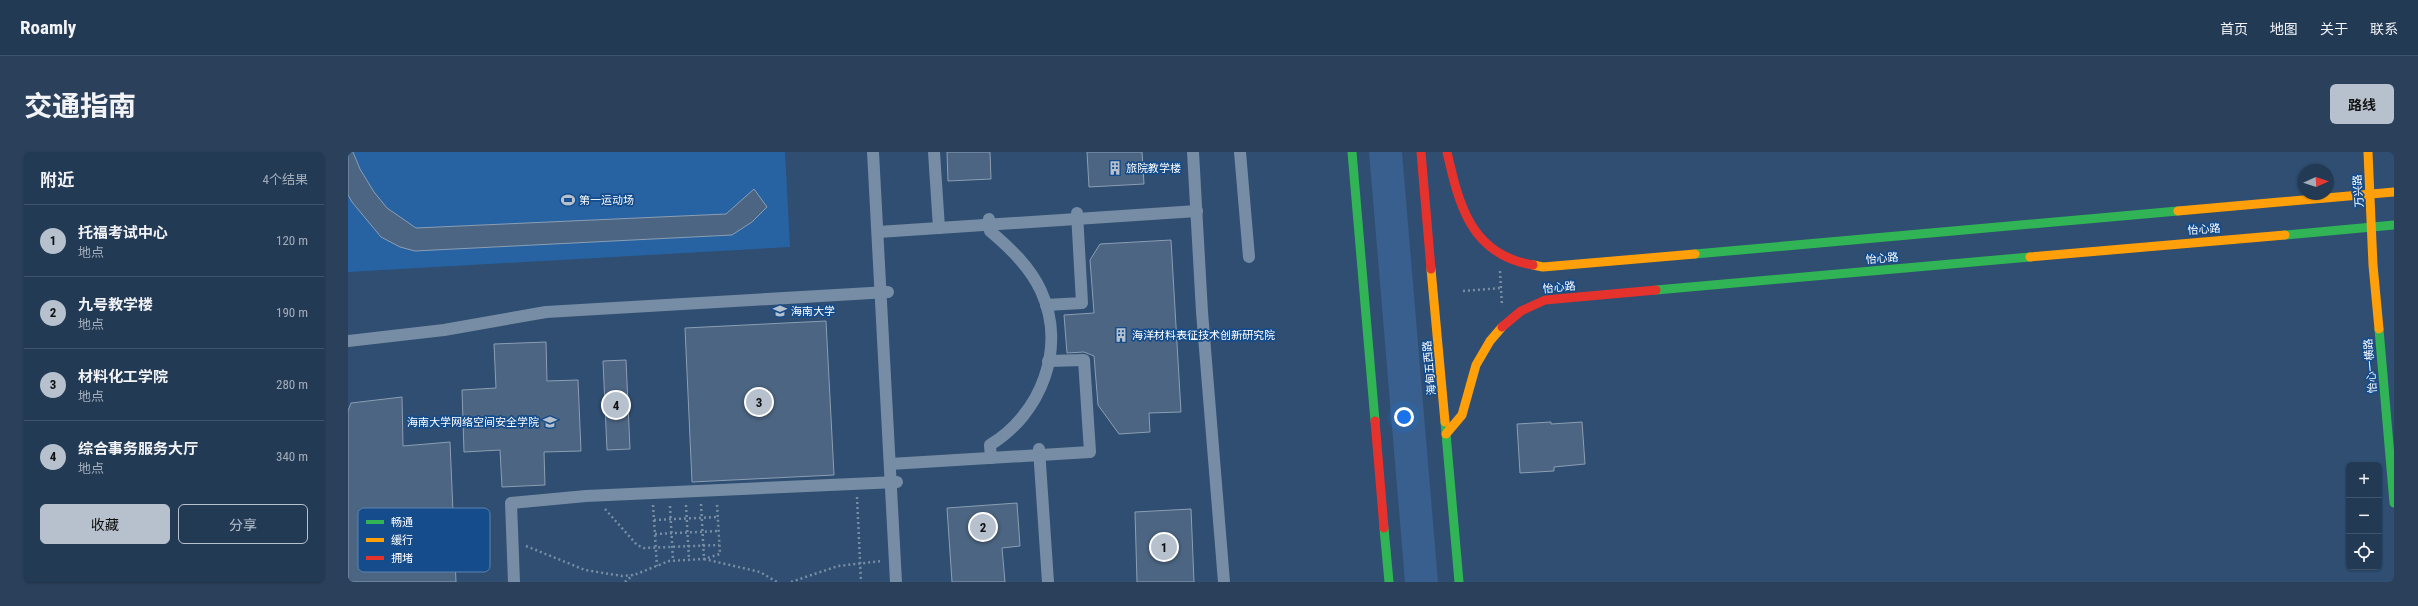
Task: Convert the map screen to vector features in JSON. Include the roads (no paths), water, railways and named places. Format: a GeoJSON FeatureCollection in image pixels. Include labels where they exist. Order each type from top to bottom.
{"type":"FeatureCollection","features":[{"type":"Feature","properties":{"kind":"street"},"geometry":{"type":"LineString","coordinates":[[873,152],[881,229]]}},
{"type":"Feature","properties":{"kind":"street"},"geometry":{"type":"LineString","coordinates":[[881,152],[881,229],[894,482],[896,582]]}},
{"type":"Feature","properties":{"kind":"street"},"geometry":{"type":"LineString","coordinates":[[934,152],[942,225]]}},
{"type":"Feature","properties":{"kind":"street"},"geometry":{"type":"LineString","coordinates":[[941,152],[942,225]]}},
{"type":"Feature","properties":{"kind":"street"},"geometry":{"type":"LineString","coordinates":[[1188,152],[1194,208],[1224,582]]}},
{"type":"Feature","properties":{"kind":"street"},"geometry":{"type":"LineString","coordinates":[[1193,152],[1197,318],[1218,582]]}},
{"type":"Feature","properties":{"kind":"street"},"geometry":{"type":"LineString","coordinates":[[1240,152],[1249,257]]}},
{"type":"Feature","properties":{"kind":"street"},"geometry":{"type":"LineString","coordinates":[[1352,152],[1389,582]]}},
{"type":"Feature","properties":{"kind":"street","name":"海甸五西路"},"geometry":{"type":"LineString","coordinates":[[1421,152],[1459,582]]}},
{"type":"Feature","properties":{"kind":"street","name":"怡心路"},"geometry":{"type":"LineString","coordinates":[[1447,152],[1460,205],[1474,232],[1486,244],[1506,257],[1524,265],[1543,267],[2394,192]]}},
{"type":"Feature","properties":{"kind":"street","name":"万兴路"},"geometry":{"type":"LineString","coordinates":[[2368,152],[2373,227]]}},
{"type":"Feature","properties":{"kind":"street"},"geometry":{"type":"LineString","coordinates":[[881,229],[1194,208]]}},
{"type":"Feature","properties":{"kind":"street"},"geometry":{"type":"LineString","coordinates":[[2383,213],[2384,230]]}},
{"type":"Feature","properties":{"kind":"street"},"geometry":{"type":"LineString","coordinates":[[1046,305],[1082,303],[1077,216]]}},
{"type":"Feature","properties":{"kind":"street"},"geometry":{"type":"LineString","coordinates":[[989,222],[990,231],[1027,268],[1041,291],[1046,305],[1050,334],[1048,361],[1043,383],[1025,417],[1013,429],[990,445],[991,455]]}},
{"type":"Feature","properties":{"kind":"street","name":"怡心路"},"geometry":{"type":"LineString","coordinates":[[1446,434],[1462,415],[1471,377],[1484,348],[1514,317],[1531,305],[1545,300],[2373,227],[2384,230],[2394,225]]}},
{"type":"Feature","properties":{"kind":"street","name":"怡心一横路"},"geometry":{"type":"LineString","coordinates":[[2373,227],[2373,265],[2394,503]]}},
{"type":"Feature","properties":{"kind":"street","name":"怡心一横路"},"geometry":{"type":"LineString","coordinates":[[2384,279],[2394,393]]}},
{"type":"Feature","properties":{"kind":"street"},"geometry":{"type":"LineString","coordinates":[[348,334],[445,323],[505,312],[565,304],[884,290]]}},
{"type":"Feature","properties":{"kind":"street"},"geometry":{"type":"LineString","coordinates":[[348,342],[444,330],[546,312],[884,290]]}},
{"type":"Feature","properties":{"kind":"street"},"geometry":{"type":"LineString","coordinates":[[893,461],[1036,452],[1090,446],[1084,360],[1048,361]]}},
{"type":"Feature","properties":{"kind":"street"},"geometry":{"type":"LineString","coordinates":[[1036,452],[1041,582]]}},
{"type":"Feature","properties":{"kind":"street"},"geometry":{"type":"LineString","coordinates":[[1036,452],[1048,582]]}},
{"type":"Feature","properties":{"kind":"street"},"geometry":{"type":"LineString","coordinates":[[514,582],[511,503],[586,496],[894,482]]}},
{"type":"Feature","properties":{"kind":"street"},"geometry":{"type":"LineString","coordinates":[[894,482],[902,582]]}},
{"type":"Feature","properties":{"kind":"place","name":"旅院教学楼"},"geometry":{"type":"Point","coordinates":[1115,168]}},
{"type":"Feature","properties":{"kind":"place","name":"第一运动场"},"geometry":{"type":"Point","coordinates":[568,200]}},
{"type":"Feature","properties":{"kind":"place","name":"海南大学"},"geometry":{"type":"Point","coordinates":[780,311]}},
{"type":"Feature","properties":{"kind":"place","name":"海洋材料表征技术创新研究院"},"geometry":{"type":"Point","coordinates":[1121,335]}},
{"type":"Feature","properties":{"kind":"place","name":"材料化工学院"},"geometry":{"type":"Point","coordinates":[759,402]}},
{"type":"Feature","properties":{"kind":"place","name":"综合事务服务大厅"},"geometry":{"type":"Point","coordinates":[616,405]}},
{"type":"Feature","properties":{"kind":"place","name":"海南大学网络空间安全学院"},"geometry":{"type":"Point","coordinates":[550,422]}},
{"type":"Feature","properties":{"kind":"place","name":"九号教学楼"},"geometry":{"type":"Point","coordinates":[983,527]}},
{"type":"Feature","properties":{"kind":"place","name":"托福考试中心"},"geometry":{"type":"Point","coordinates":[1164,547]}}]}
